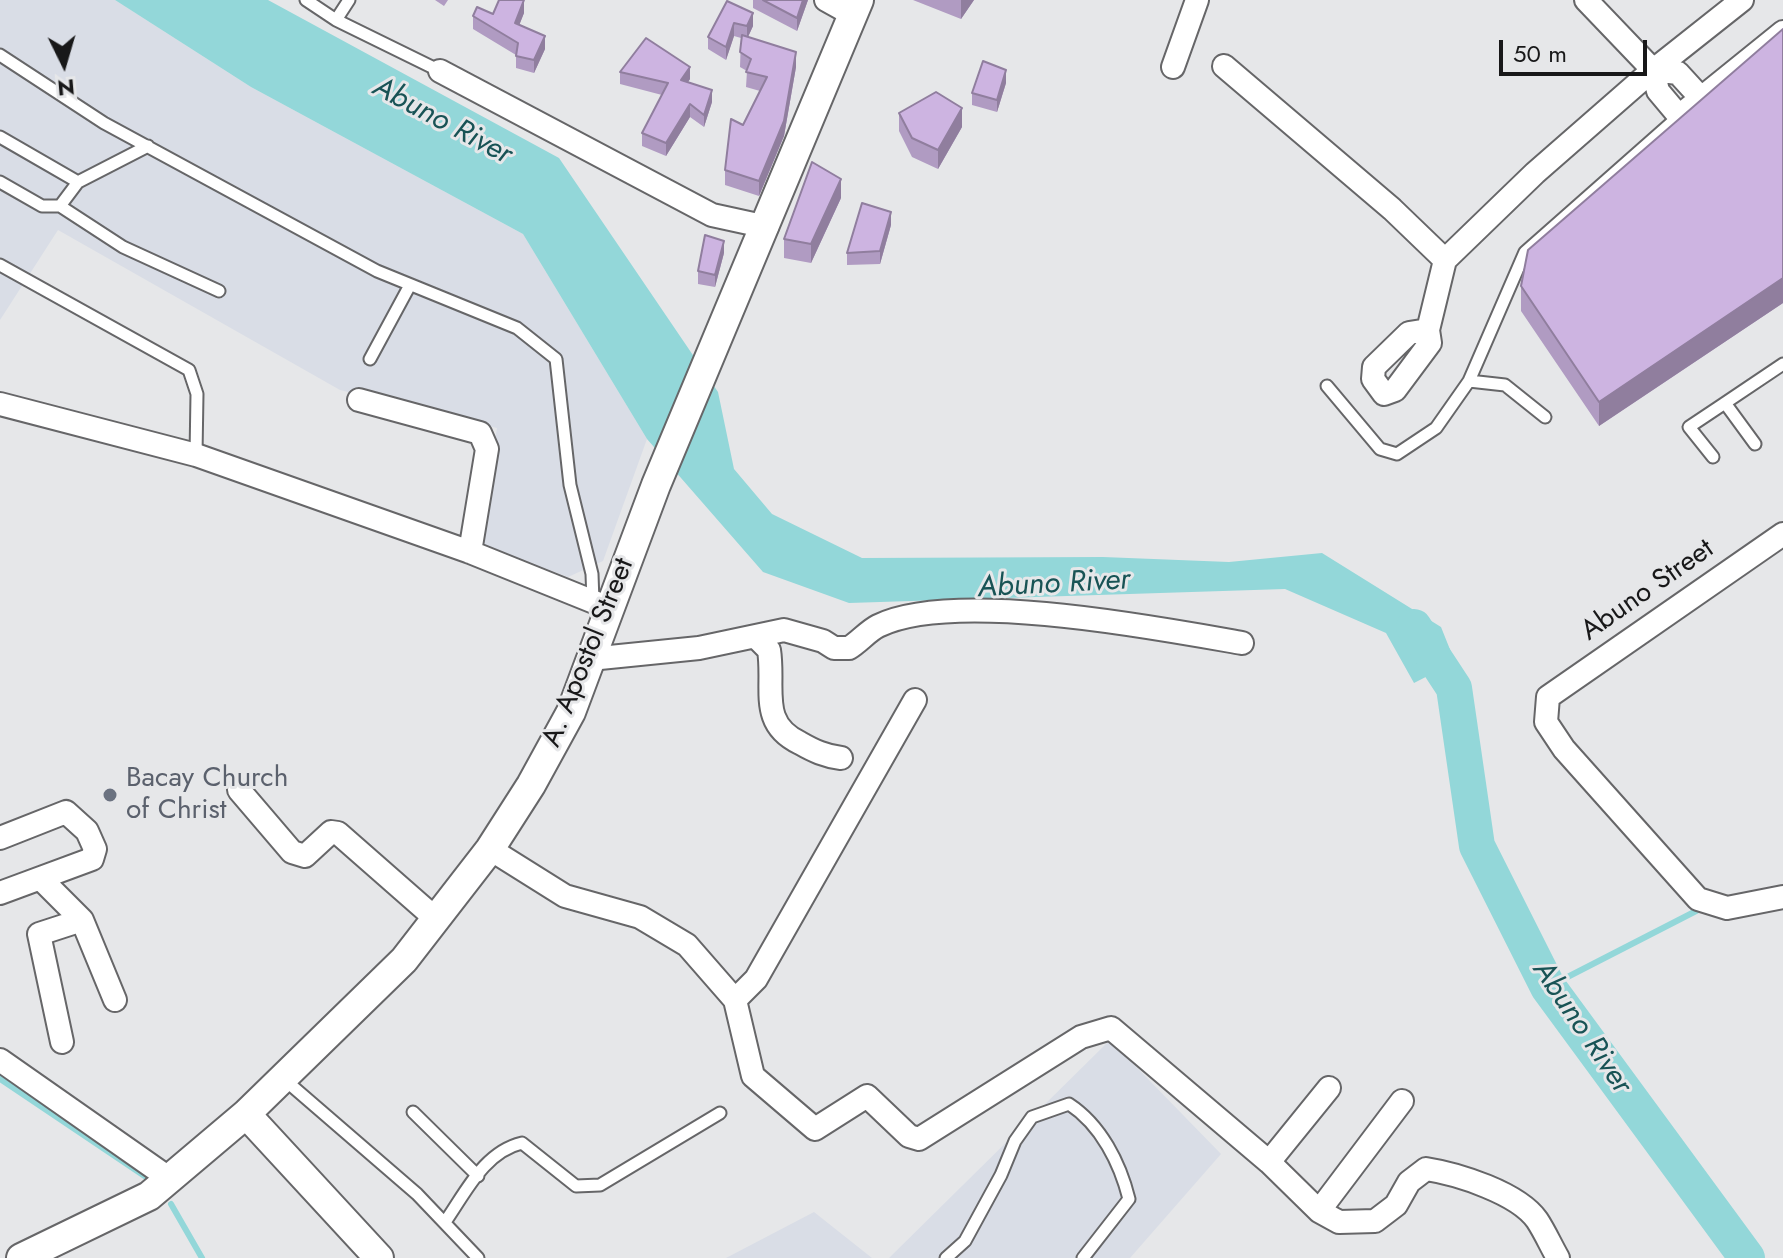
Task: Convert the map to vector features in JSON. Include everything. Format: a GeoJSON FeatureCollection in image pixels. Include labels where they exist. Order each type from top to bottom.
{"type":"FeatureCollection","features":[{"type":"Feature","properties":{"kind":"street"},"geometry":{"type":"LineString","coordinates":[[826,0],[856,7]]}},
{"type":"Feature","properties":{"kind":"street"},"geometry":{"type":"LineString","coordinates":[[1173,67],[1197,0]]}},
{"type":"Feature","properties":{"kind":"street"},"geometry":{"type":"LineString","coordinates":[[1428,330],[1445,260],[1535,173],[1653,70],[1742,0]]}},
{"type":"Feature","properties":{"kind":"street"},"geometry":{"type":"LineString","coordinates":[[1602,5],[1653,70],[1658,91],[1679,116],[1783,32]]}},
{"type":"Feature","properties":{"kind":"street","name":"A. Apostol Street"},"geometry":{"type":"LineString","coordinates":[[21,1258],[160,1187],[285,1080],[404,960],[490,849],[531,785],[571,712],[590,659],[601,605],[767,227],[856,7]]}},
{"type":"Feature","properties":{"kind":"street"},"geometry":{"type":"LineString","coordinates":[[1224,66],[1392,209],[1445,260]]}},
{"type":"Feature","properties":{"kind":"street"},"geometry":{"type":"LineString","coordinates":[[1653,70],[1678,73],[1700,97]]}},
{"type":"Feature","properties":{"kind":"street"},"geometry":{"type":"LineString","coordinates":[[440,71],[712,215],[767,227]]}},
{"type":"Feature","properties":{"kind":"street"},"geometry":{"type":"LineString","coordinates":[[359,400],[480,433],[487,449],[470,552]]}},
{"type":"Feature","properties":{"kind":"street"},"geometry":{"type":"LineString","coordinates":[[0,404],[196,455],[470,552],[601,605]]}},
{"type":"Feature","properties":{"kind":"street","name":"Abuno Street"},"geometry":{"type":"LineString","coordinates":[[1783,534],[1548,697],[1546,722],[1564,749],[1698,899],[1727,908],[1783,897]]}},
{"type":"Feature","properties":{"kind":"street"},"geometry":{"type":"LineString","coordinates":[[590,659],[699,648],[784,630],[823,641],[834,648],[849,648],[876,627],[907,616],[973,611],[1137,625],[1242,643]]}},
{"type":"Feature","properties":{"kind":"street"},"geometry":{"type":"LineString","coordinates":[[756,637],[769,650],[773,717],[785,736],[824,756],[841,758]]}},
{"type":"Feature","properties":{"kind":"street"},"geometry":{"type":"LineString","coordinates":[[735,1000],[756,979],[915,700]]}},
{"type":"Feature","properties":{"kind":"street"},"geometry":{"type":"LineString","coordinates":[[239,790],[292,852],[305,856],[331,832],[338,833],[436,919]]}},
{"type":"Feature","properties":{"kind":"street"},"geometry":{"type":"LineString","coordinates":[[0,838],[68,812],[87,831],[95,849],[92,859],[0,893]]}},
{"type":"Feature","properties":{"kind":"street"},"geometry":{"type":"LineString","coordinates":[[490,849],[565,896],[640,917],[687,945],[735,1000],[753,1076],[815,1129],[867,1096],[909,1136],[919,1139],[1081,1037],[1111,1028],[1269,1162],[1319,1211],[1339,1222],[1375,1221],[1396,1205],[1409,1182],[1426,1169],[1460,1174],[1491,1188],[1535,1217],[1558,1258]]}},
{"type":"Feature","properties":{"kind":"street"},"geometry":{"type":"LineString","coordinates":[[41,879],[82,920],[115,1000]]}},
{"type":"Feature","properties":{"kind":"street"},"geometry":{"type":"LineString","coordinates":[[62,1042],[39,934],[82,920]]}},
{"type":"Feature","properties":{"kind":"street"},"geometry":{"type":"LineString","coordinates":[[0,1060],[160,1187]]}},
{"type":"Feature","properties":{"kind":"street"},"geometry":{"type":"LineString","coordinates":[[1269,1162],[1329,1088]]}},
{"type":"Feature","properties":{"kind":"street"},"geometry":{"type":"LineString","coordinates":[[1319,1211],[1402,1101]]}},
{"type":"Feature","properties":{"kind":"street"},"geometry":{"type":"LineString","coordinates":[[246,1114],[379,1258]]}},
{"type":"Feature","properties":{"kind":"lane"},"geometry":{"type":"LineString","coordinates":[[306,0],[336,20],[440,71]]}},
{"type":"Feature","properties":{"kind":"lane"},"geometry":{"type":"LineString","coordinates":[[336,20],[349,0]]}},
{"type":"Feature","properties":{"kind":"lane"},"geometry":{"type":"LineString","coordinates":[[0,55],[104,123],[377,271],[517,328],[556,359],[570,485],[601,605]]}},
{"type":"Feature","properties":{"kind":"lane"},"geometry":{"type":"LineString","coordinates":[[1327,386],[1380,449],[1397,454],[1436,428],[1469,381],[1525,252],[1679,116]]}},
{"type":"Feature","properties":{"kind":"lane"},"geometry":{"type":"LineString","coordinates":[[0,137],[78,182]]}},
{"type":"Feature","properties":{"kind":"lane"},"geometry":{"type":"LineString","coordinates":[[60,206],[78,182],[148,146]]}},
{"type":"Feature","properties":{"kind":"lane"},"geometry":{"type":"LineString","coordinates":[[0,182],[42,206],[60,206],[123,247],[219,291]]}},
{"type":"Feature","properties":{"kind":"lane"},"geometry":{"type":"LineString","coordinates":[[0,265],[189,370],[197,394],[196,455]]}},
{"type":"Feature","properties":{"kind":"lane"},"geometry":{"type":"LineString","coordinates":[[370,359],[410,285]]}},
{"type":"Feature","properties":{"kind":"lane"},"geometry":{"type":"LineString","coordinates":[[1713,457],[1689,427],[1783,364]]}},
{"type":"Feature","properties":{"kind":"lane"},"geometry":{"type":"LineString","coordinates":[[1469,381],[1505,385],[1545,417]]}},
{"type":"Feature","properties":{"kind":"lane"},"geometry":{"type":"LineString","coordinates":[[1725,403],[1755,444]]}},
{"type":"Feature","properties":{"kind":"lane"},"geometry":{"type":"LineString","coordinates":[[285,1080],[445,1222],[478,1258]]}},
{"type":"Feature","properties":{"kind":"lane"},"geometry":{"type":"LineString","coordinates":[[946,1258],[965,1241],[1001,1175],[1015,1141],[1032,1117],[1069,1104],[1084,1114],[1121,1166],[1129,1199],[1083,1258]]}},
{"type":"Feature","properties":{"kind":"lane"},"geometry":{"type":"LineString","coordinates":[[413,1112],[478,1176]]}},
{"type":"Feature","properties":{"kind":"lane"},"geometry":{"type":"LineString","coordinates":[[445,1222],[492,1156],[506,1147],[522,1143],[576,1186],[600,1185],[720,1113]]}},
{"type":"Feature","properties":{"kind":"shaded area"},"geometry":{"type":"Polygon","coordinates":[[[0,0],[115,0],[251,87],[523,234],[647,439],[603,561],[568,577],[478,543],[497,428],[340,390],[58,230],[0,320],[0,0]]]}},
{"type":"Feature","properties":{"kind":"shaded area"},"geometry":{"type":"Polygon","coordinates":[[[1110,1040],[1221,1154],[1130,1258],[889,1258],[1110,1040]]]}},
{"type":"Feature","properties":{"kind":"shaded area"},"geometry":{"type":"Polygon","coordinates":[[[814,1212],[872,1258],[726,1258],[814,1212]]]}},
{"type":"Feature","properties":{"kind":"water"},"geometry":{"type":"Polygon","coordinates":[[[115,0],[268,0],[559,158],[718,392],[734,469],[772,514],[862,558],[1103,557],[1229,562],[1322,553],[1441,627],[1455,662],[1414,683],[1386,633],[1285,589],[849,603],[763,572],[647,439],[523,234],[251,87],[115,0]]]}},
{"type":"Feature","properties":{"kind":"building"},"geometry":{"type":"Polygon","coordinates":[[[499,0],[524,0],[515,23],[545,36],[534,60],[516,56],[518,43],[473,16],[477,7],[493,14],[499,0]]]}},
{"type":"Feature","properties":{"kind":"building"},"geometry":{"type":"Polygon","coordinates":[[[763,0],[803,0],[797,18],[763,0]]]}},
{"type":"Feature","properties":{"kind":"building"},"geometry":{"type":"Polygon","coordinates":[[[727,1],[753,13],[747,26],[734,23],[726,47],[708,37],[727,1]]]}},
{"type":"Feature","properties":{"kind":"building"},"geometry":{"type":"Polygon","coordinates":[[[1783,29],[1783,278],[1599,402],[1521,286],[1528,250],[1783,29]]]}},
{"type":"Feature","properties":{"kind":"building"},"geometry":{"type":"Polygon","coordinates":[[[742,35],[796,52],[784,121],[759,181],[725,170],[731,119],[743,125],[767,77],[746,72],[751,59],[740,52],[742,35]]]}},
{"type":"Feature","properties":{"kind":"building"},"geometry":{"type":"Polygon","coordinates":[[[646,38],[690,67],[681,80],[712,90],[704,115],[690,104],[666,143],[642,133],[668,83],[620,72],[646,38]]]}},
{"type":"Feature","properties":{"kind":"building"},"geometry":{"type":"Polygon","coordinates":[[[983,61],[1006,70],[997,100],[972,93],[983,61]]]}},
{"type":"Feature","properties":{"kind":"building"},"geometry":{"type":"Polygon","coordinates":[[[936,92],[962,108],[938,150],[912,138],[899,113],[936,92]]]}},
{"type":"Feature","properties":{"kind":"building"},"geometry":{"type":"Polygon","coordinates":[[[812,162],[841,179],[811,244],[784,239],[812,162]]]}},
{"type":"Feature","properties":{"kind":"building"},"geometry":{"type":"Polygon","coordinates":[[[862,203],[891,212],[880,251],[847,253],[862,203]]]}},
{"type":"Feature","properties":{"kind":"building"},"geometry":{"type":"Polygon","coordinates":[[[705,235],[724,241],[715,275],[698,271],[705,235]]]}},
{"type":"Feature","properties":{"kind":"waterway","name":"Abuno River"},"geometry":{"type":"LineString","coordinates":[[1414,627],[1454,688],[1477,846],[1548,987],[1747,1258]]}},
{"type":"Feature","properties":{"kind":"waterway"},"geometry":{"type":"LineString","coordinates":[[1548,987],[1700,909]]}},
{"type":"Feature","properties":{"kind":"waterway"},"geometry":{"type":"LineString","coordinates":[[0,1079],[146,1177]]}},
{"type":"Feature","properties":{"kind":"waterway"},"geometry":{"type":"LineString","coordinates":[[171,1204],[202,1258]]}},
{"type":"Feature","properties":{"kind":"place","name":"Bacay Church of Christ"},"geometry":{"type":"Point","coordinates":[110,795]}}]}
